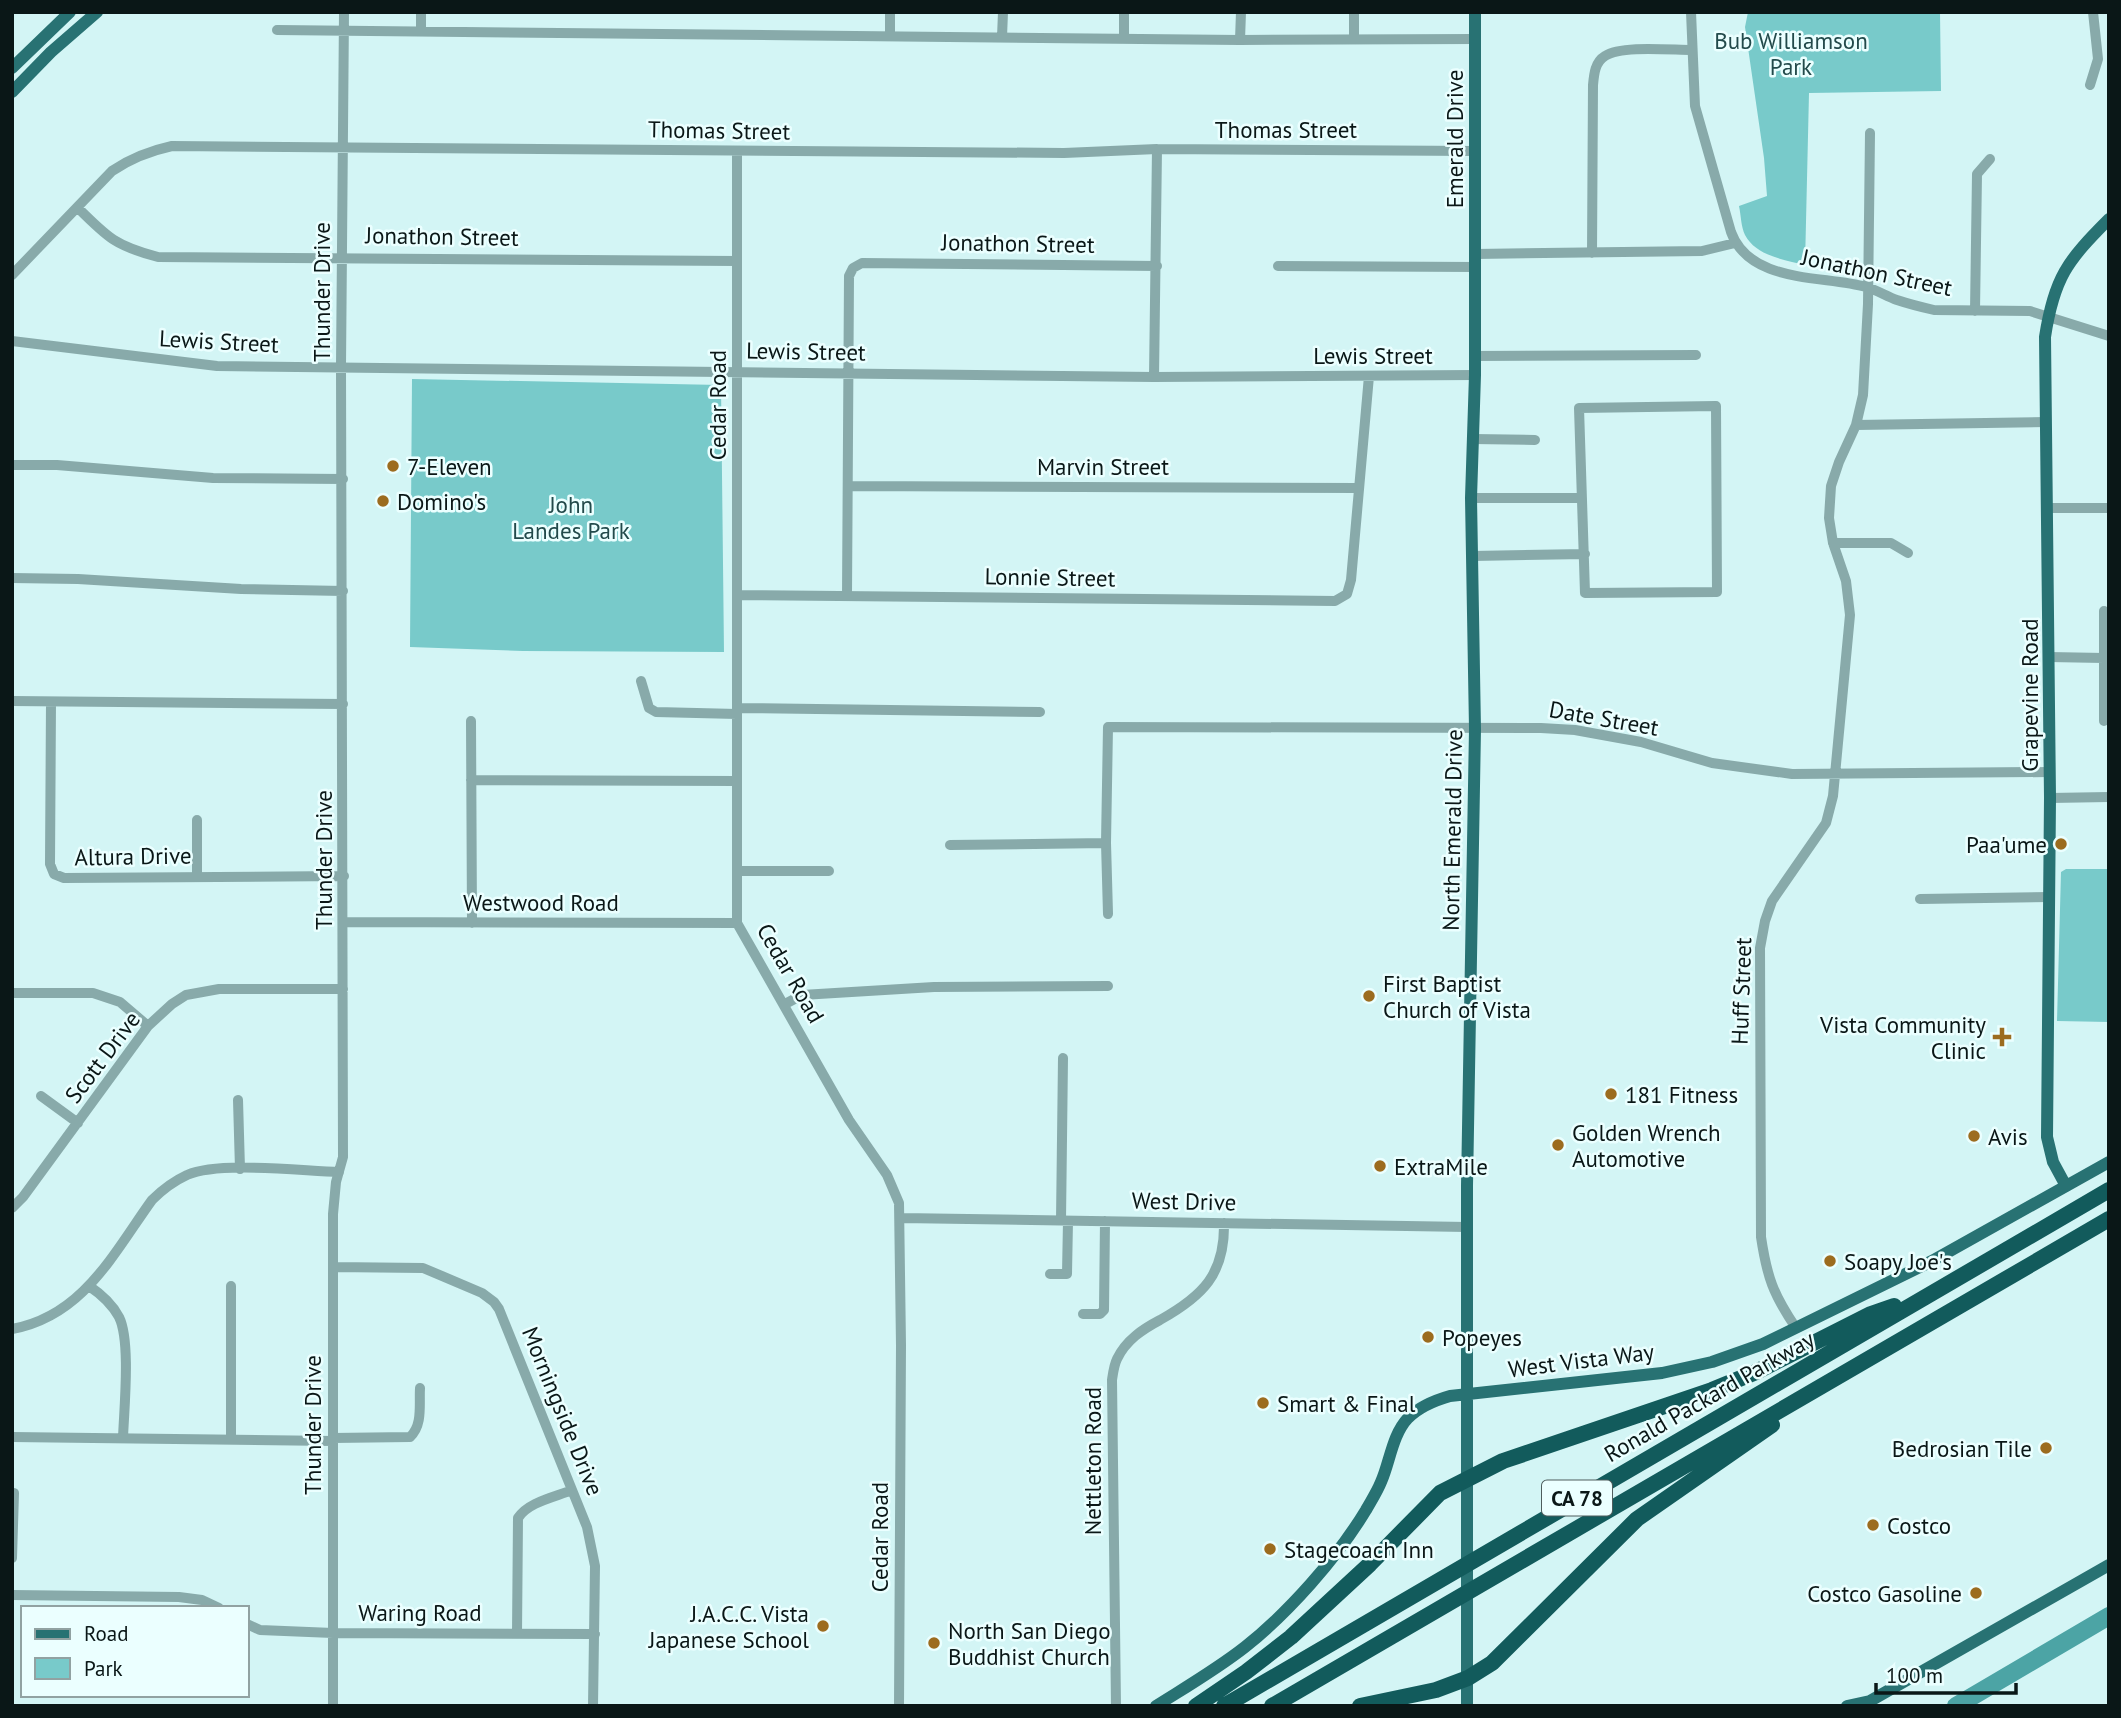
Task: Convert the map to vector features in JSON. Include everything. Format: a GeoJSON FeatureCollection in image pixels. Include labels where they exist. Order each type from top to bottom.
{"type":"FeatureCollection","features":[{"type":"Feature","properties":{"kind":"highway","name":"Ronald Packard Parkway"},"geometry":{"type":"LineString","coordinates":[[1224,1706],[2109,1189]]}},
{"type":"Feature","properties":{"kind":"highway","name":"Ronald Packard Parkway"},"geometry":{"type":"LineString","coordinates":[[1272,1706],[2109,1219]]}},
{"type":"Feature","properties":{"kind":"highway"},"geometry":{"type":"LineString","coordinates":[[1196,1706],[1291,1637],[1440,1493],[1503,1461],[1712,1391],[1871,1314],[1931,1292]]}},
{"type":"Feature","properties":{"kind":"highway"},"geometry":{"type":"LineString","coordinates":[[1360,1706],[1436,1689],[1468,1678],[1500,1656],[1637,1519],[1867,1360]]}},
{"type":"Feature","properties":{"kind":"main road"},"geometry":{"type":"LineString","coordinates":[[12,68],[70,12]]}},
{"type":"Feature","properties":{"kind":"main road"},"geometry":{"type":"LineString","coordinates":[[12,92],[51,52],[97,12]]}},
{"type":"Feature","properties":{"kind":"main road","name":"Emerald Drive"},"geometry":{"type":"LineString","coordinates":[[1475,12],[1475,260]]}},
{"type":"Feature","properties":{"kind":"main road","name":"Grapevine Road"},"geometry":{"type":"LineString","coordinates":[[2066,1186],[2053,1162],[2047,1137],[2050,798],[2049,508],[2045,337],[2048,316],[2065,269],[2077,251],[2109,219]]}},
{"type":"Feature","properties":{"kind":"main road","name":"North Emerald Drive"},"geometry":{"type":"LineString","coordinates":[[1467,1706],[1467,1227],[1475,729],[1471,498],[1475,260]]}},
{"type":"Feature","properties":{"kind":"main road","name":"West Vista Way"},"geometry":{"type":"LineString","coordinates":[[1156,1706],[1218,1667],[1275,1622],[1323,1569],[1364,1513],[1381,1482],[1399,1430],[1409,1417],[1435,1401],[1450,1396],[1662,1373],[1712,1362],[1763,1344],[1943,1255],[2109,1162]]}},
{"type":"Feature","properties":{"kind":"main road"},"geometry":{"type":"LineString","coordinates":[[1847,1706],[1870,1701],[2109,1565]]}},
{"type":"Feature","properties":{"kind":"street","name":"Thunder Drive"},"geometry":{"type":"LineString","coordinates":[[333,1706],[333,1214],[343,1157],[341,366],[344,12]]}},
{"type":"Feature","properties":{"kind":"street"},"geometry":{"type":"LineString","coordinates":[[421,12],[421,31]]}},
{"type":"Feature","properties":{"kind":"street"},"geometry":{"type":"LineString","coordinates":[[890,12],[890,35]]}},
{"type":"Feature","properties":{"kind":"street"},"geometry":{"type":"LineString","coordinates":[[1002,37],[1003,12]]}},
{"type":"Feature","properties":{"kind":"street"},"geometry":{"type":"LineString","coordinates":[[1124,12],[1124,38]]}},
{"type":"Feature","properties":{"kind":"street"},"geometry":{"type":"LineString","coordinates":[[1240,40],[1241,12]]}},
{"type":"Feature","properties":{"kind":"street"},"geometry":{"type":"LineString","coordinates":[[1354,12],[1354,39]]}},
{"type":"Feature","properties":{"kind":"street"},"geometry":{"type":"LineString","coordinates":[[1278,266],[1702,251],[1735,243],[1695,106],[1691,12]]}},
{"type":"Feature","properties":{"kind":"street"},"geometry":{"type":"LineString","coordinates":[[2090,85],[2098,60],[2094,12]]}},
{"type":"Feature","properties":{"kind":"street"},"geometry":{"type":"LineString","coordinates":[[277,30],[1475,40]]}},
{"type":"Feature","properties":{"kind":"street"},"geometry":{"type":"LineString","coordinates":[[1592,253],[1593,85],[1598,62],[1613,52],[1623,50],[1692,50]]}},
{"type":"Feature","properties":{"kind":"street","name":"Huff Street"},"geometry":{"type":"LineString","coordinates":[[1796,1328],[1771,1286],[1761,1237],[1760,948],[1772,901],[1826,823],[1833,796],[1850,615],[1846,581],[1833,543],[1829,518],[1831,486],[1856,425],[1863,395],[1869,287],[1870,133]]}},
{"type":"Feature","properties":{"kind":"street","name":"Thomas Street"},"geometry":{"type":"LineString","coordinates":[[12,275],[112,171],[129,160],[172,146],[737,152],[1064,153],[1157,149],[1475,151]]}},
{"type":"Feature","properties":{"kind":"street"},"geometry":{"type":"LineString","coordinates":[[1154,377],[1157,149]]}},
{"type":"Feature","properties":{"kind":"street","name":"Cedar Road"},"geometry":{"type":"LineString","coordinates":[[737,152],[737,923],[849,1120],[887,1175],[899,1203],[899,1706]]}},
{"type":"Feature","properties":{"kind":"street"},"geometry":{"type":"LineString","coordinates":[[1975,311],[1977,174],[1990,159]]}},
{"type":"Feature","properties":{"kind":"street","name":"Jonathon Street"},"geometry":{"type":"LineString","coordinates":[[78,208],[106,235],[127,249],[158,257],[342,256],[737,261]]}},
{"type":"Feature","properties":{"kind":"street","name":"Jonathon Street"},"geometry":{"type":"LineString","coordinates":[[1735,243],[1744,253],[1784,274],[1869,287],[1918,307],[1934,310],[2030,311],[2109,337]]}},
{"type":"Feature","properties":{"kind":"street","name":"Jonathon Street"},"geometry":{"type":"LineString","coordinates":[[848,373],[849,276],[853,268],[862,263],[1157,266]]}},
{"type":"Feature","properties":{"kind":"street","name":"Lewis Street"},"geometry":{"type":"LineString","coordinates":[[12,341],[217,366],[1154,377],[1475,375]]}},
{"type":"Feature","properties":{"kind":"street"},"geometry":{"type":"LineString","coordinates":[[1475,356],[1696,355]]}},
{"type":"Feature","properties":{"kind":"street"},"geometry":{"type":"LineString","coordinates":[[847,596],[848,373]]}},
{"type":"Feature","properties":{"kind":"street"},"geometry":{"type":"LineString","coordinates":[[1358,488],[1368,376]]}},
{"type":"Feature","properties":{"kind":"street"},"geometry":{"type":"LineString","coordinates":[[1716,406],[1717,592],[1584,593],[1581,498],[1579,408],[1716,406]]}},
{"type":"Feature","properties":{"kind":"street"},"geometry":{"type":"LineString","coordinates":[[1856,425],[2046,422]]}},
{"type":"Feature","properties":{"kind":"street"},"geometry":{"type":"LineString","coordinates":[[1473,439],[1535,440]]}},
{"type":"Feature","properties":{"kind":"street"},"geometry":{"type":"LineString","coordinates":[[12,466],[57,465],[213,478],[343,479]]}},
{"type":"Feature","properties":{"kind":"street","name":"Marvin Street"},"geometry":{"type":"LineString","coordinates":[[848,486],[1358,488]]}},
{"type":"Feature","properties":{"kind":"street","name":"Lonnie Street"},"geometry":{"type":"LineString","coordinates":[[737,595],[1335,601],[1347,594],[1350,580],[1358,488]]}},
{"type":"Feature","properties":{"kind":"street"},"geometry":{"type":"LineString","coordinates":[[1471,498],[1581,498]]}},
{"type":"Feature","properties":{"kind":"street"},"geometry":{"type":"LineString","coordinates":[[2049,508],[2109,508]]}},
{"type":"Feature","properties":{"kind":"street"},"geometry":{"type":"LineString","coordinates":[[1833,543],[1891,543],[1908,553]]}},
{"type":"Feature","properties":{"kind":"street"},"geometry":{"type":"LineString","coordinates":[[1473,556],[1584,554]]}},
{"type":"Feature","properties":{"kind":"street"},"geometry":{"type":"LineString","coordinates":[[12,578],[78,579],[241,590],[343,591]]}},
{"type":"Feature","properties":{"kind":"street"},"geometry":{"type":"LineString","coordinates":[[2104,611],[2104,721]]}},
{"type":"Feature","properties":{"kind":"street"},"geometry":{"type":"LineString","coordinates":[[2049,657],[2104,658]]}},
{"type":"Feature","properties":{"kind":"street"},"geometry":{"type":"LineString","coordinates":[[641,681],[649,708],[656,712],[1040,712]]}},
{"type":"Feature","properties":{"kind":"street"},"geometry":{"type":"LineString","coordinates":[[12,701],[343,704]]}},
{"type":"Feature","properties":{"kind":"street","name":"Altura Drive"},"geometry":{"type":"LineString","coordinates":[[51,702],[50,864],[54,874],[64,878],[344,876]]}},
{"type":"Feature","properties":{"kind":"street"},"geometry":{"type":"LineString","coordinates":[[471,721],[472,923]]}},
{"type":"Feature","properties":{"kind":"street","name":"Date Street"},"geometry":{"type":"LineString","coordinates":[[1106,843],[1108,727],[1575,730],[1641,742],[1724,765],[1792,774],[2049,772]]}},
{"type":"Feature","properties":{"kind":"street"},"geometry":{"type":"LineString","coordinates":[[471,780],[737,781]]}},
{"type":"Feature","properties":{"kind":"street"},"geometry":{"type":"LineString","coordinates":[[2050,798],[2109,797]]}},
{"type":"Feature","properties":{"kind":"street"},"geometry":{"type":"LineString","coordinates":[[197,820],[197,877]]}},
{"type":"Feature","properties":{"kind":"street"},"geometry":{"type":"LineString","coordinates":[[950,845],[1106,843],[1108,914]]}},
{"type":"Feature","properties":{"kind":"street"},"geometry":{"type":"LineString","coordinates":[[737,871],[829,871]]}},
{"type":"Feature","properties":{"kind":"street"},"geometry":{"type":"LineString","coordinates":[[1920,899],[2050,897]]}},
{"type":"Feature","properties":{"kind":"street","name":"Westwood Road"},"geometry":{"type":"LineString","coordinates":[[344,922],[737,923]]}},
{"type":"Feature","properties":{"kind":"street"},"geometry":{"type":"LineString","coordinates":[[785,1004],[802,995],[877,993],[933,987],[1108,986]]}},
{"type":"Feature","properties":{"kind":"street","name":"Scott Drive"},"geometry":{"type":"LineString","coordinates":[[12,1208],[23,1197],[148,1026],[172,1004],[186,995],[219,989],[343,989]]}},
{"type":"Feature","properties":{"kind":"street"},"geometry":{"type":"LineString","coordinates":[[12,993],[93,993],[120,1002],[148,1026]]}},
{"type":"Feature","properties":{"kind":"street"},"geometry":{"type":"LineString","coordinates":[[1050,1274],[1067,1274],[1063,1059]]}},
{"type":"Feature","properties":{"kind":"street"},"geometry":{"type":"LineString","coordinates":[[41,1096],[78,1123]]}},
{"type":"Feature","properties":{"kind":"street"},"geometry":{"type":"LineString","coordinates":[[238,1100],[240,1169]]}},
{"type":"Feature","properties":{"kind":"street"},"geometry":{"type":"LineString","coordinates":[[12,1329],[44,1320],[61,1311],[89,1286],[152,1200],[164,1189],[188,1175],[215,1168],[339,1172]]}},
{"type":"Feature","properties":{"kind":"street","name":"West Drive"},"geometry":{"type":"LineString","coordinates":[[901,1218],[1467,1227]]}},
{"type":"Feature","properties":{"kind":"street"},"geometry":{"type":"LineString","coordinates":[[1083,1314],[1100,1314],[1104,1310],[1105,1221]]}},
{"type":"Feature","properties":{"kind":"street","name":"Nettleton Road"},"geometry":{"type":"LineString","coordinates":[[1116,1706],[1112,1472],[1114,1373],[1117,1359],[1129,1341],[1141,1330],[1183,1307],[1208,1283],[1222,1254],[1224,1223]]}},
{"type":"Feature","properties":{"kind":"street","name":"Morningside Drive"},"geometry":{"type":"LineString","coordinates":[[333,1267],[423,1268],[481,1293],[499,1309],[587,1527],[595,1566],[593,1706]]}},
{"type":"Feature","properties":{"kind":"street"},"geometry":{"type":"LineString","coordinates":[[89,1286],[102,1294],[120,1319],[125,1348],[123,1438]]}},
{"type":"Feature","properties":{"kind":"street"},"geometry":{"type":"LineString","coordinates":[[231,1286],[231,1440]]}},
{"type":"Feature","properties":{"kind":"street"},"geometry":{"type":"LineString","coordinates":[[12,1437],[231,1440],[410,1437],[419,1425],[420,1388]]}},
{"type":"Feature","properties":{"kind":"street"},"geometry":{"type":"LineString","coordinates":[[517,1634],[518,1518],[531,1506],[572,1490]]}},
{"type":"Feature","properties":{"kind":"street"},"geometry":{"type":"LineString","coordinates":[[12,1558],[14,1493]]}},
{"type":"Feature","properties":{"kind":"street"},"geometry":{"type":"LineString","coordinates":[[12,1595],[179,1597],[202,1600],[215,1606]]}},
{"type":"Feature","properties":{"kind":"street","name":"Waring Road"},"geometry":{"type":"LineString","coordinates":[[248,1625],[260,1630],[333,1633],[595,1634]]}},
{"type":"Feature","properties":{"kind":"green space","name":"Bub Williamson Park"},"geometry":{"type":"Polygon","coordinates":[[[1748,12],[1940,12],[1941,91],[1809,93],[1805,265],[1780,259],[1756,248],[1745,235],[1743,228],[1739,206],[1767,196],[1745,27],[1748,12]]]}},
{"type":"Feature","properties":{"kind":"green space","name":"John Landes Park"},"geometry":{"type":"Polygon","coordinates":[[[412,379],[721,385],[724,652],[523,651],[410,647],[412,379]]]}},
{"type":"Feature","properties":{"kind":"green space"},"geometry":{"type":"Polygon","coordinates":[[[2066,869],[2109,869],[2109,1022],[2057,1021],[2061,872],[2066,869]]]}},
{"type":"Feature","properties":{"kind":"waterway"},"geometry":{"type":"LineString","coordinates":[[1956,1706],[2109,1616]]}},
{"type":"Feature","properties":{"kind":"place","name":"7-Eleven"},"geometry":{"type":"Point","coordinates":[393,466]}},
{"type":"Feature","properties":{"kind":"place","name":"Domino's"},"geometry":{"type":"Point","coordinates":[383,501]}},
{"type":"Feature","properties":{"kind":"place","name":"Paa'ume"},"geometry":{"type":"Point","coordinates":[2061,844]}},
{"type":"Feature","properties":{"kind":"place","name":"First Baptist Church of Vista"},"geometry":{"type":"Point","coordinates":[1369,996]}},
{"type":"Feature","properties":{"kind":"place","name":"Vista Community Clinic"},"geometry":{"type":"Point","coordinates":[2002,1037]}},
{"type":"Feature","properties":{"kind":"place","name":"181 Fitness"},"geometry":{"type":"Point","coordinates":[1611,1094]}},
{"type":"Feature","properties":{"kind":"place","name":"Avis"},"geometry":{"type":"Point","coordinates":[1974,1136]}},
{"type":"Feature","properties":{"kind":"place","name":"Golden Wrench Automotive"},"geometry":{"type":"Point","coordinates":[1558,1145]}},
{"type":"Feature","properties":{"kind":"place","name":"ExtraMile"},"geometry":{"type":"Point","coordinates":[1380,1166]}},
{"type":"Feature","properties":{"kind":"place","name":"Soapy Joe's"},"geometry":{"type":"Point","coordinates":[1830,1261]}},
{"type":"Feature","properties":{"kind":"place","name":"Popeyes"},"geometry":{"type":"Point","coordinates":[1428,1337]}},
{"type":"Feature","properties":{"kind":"place","name":"Smart & Final"},"geometry":{"type":"Point","coordinates":[1263,1403]}},
{"type":"Feature","properties":{"kind":"place","name":"Bedrosian Tile"},"geometry":{"type":"Point","coordinates":[2046,1448]}},
{"type":"Feature","properties":{"kind":"place","name":"Costco"},"geometry":{"type":"Point","coordinates":[1873,1525]}},
{"type":"Feature","properties":{"kind":"place","name":"Stagecoach Inn"},"geometry":{"type":"Point","coordinates":[1270,1549]}},
{"type":"Feature","properties":{"kind":"place","name":"Costco Gasoline"},"geometry":{"type":"Point","coordinates":[1976,1593]}},
{"type":"Feature","properties":{"kind":"place","name":"J.A.C.C. Vista Japanese School"},"geometry":{"type":"Point","coordinates":[823,1626]}},
{"type":"Feature","properties":{"kind":"place","name":"North San Diego Buddhist Church"},"geometry":{"type":"Point","coordinates":[934,1643]}}]}
